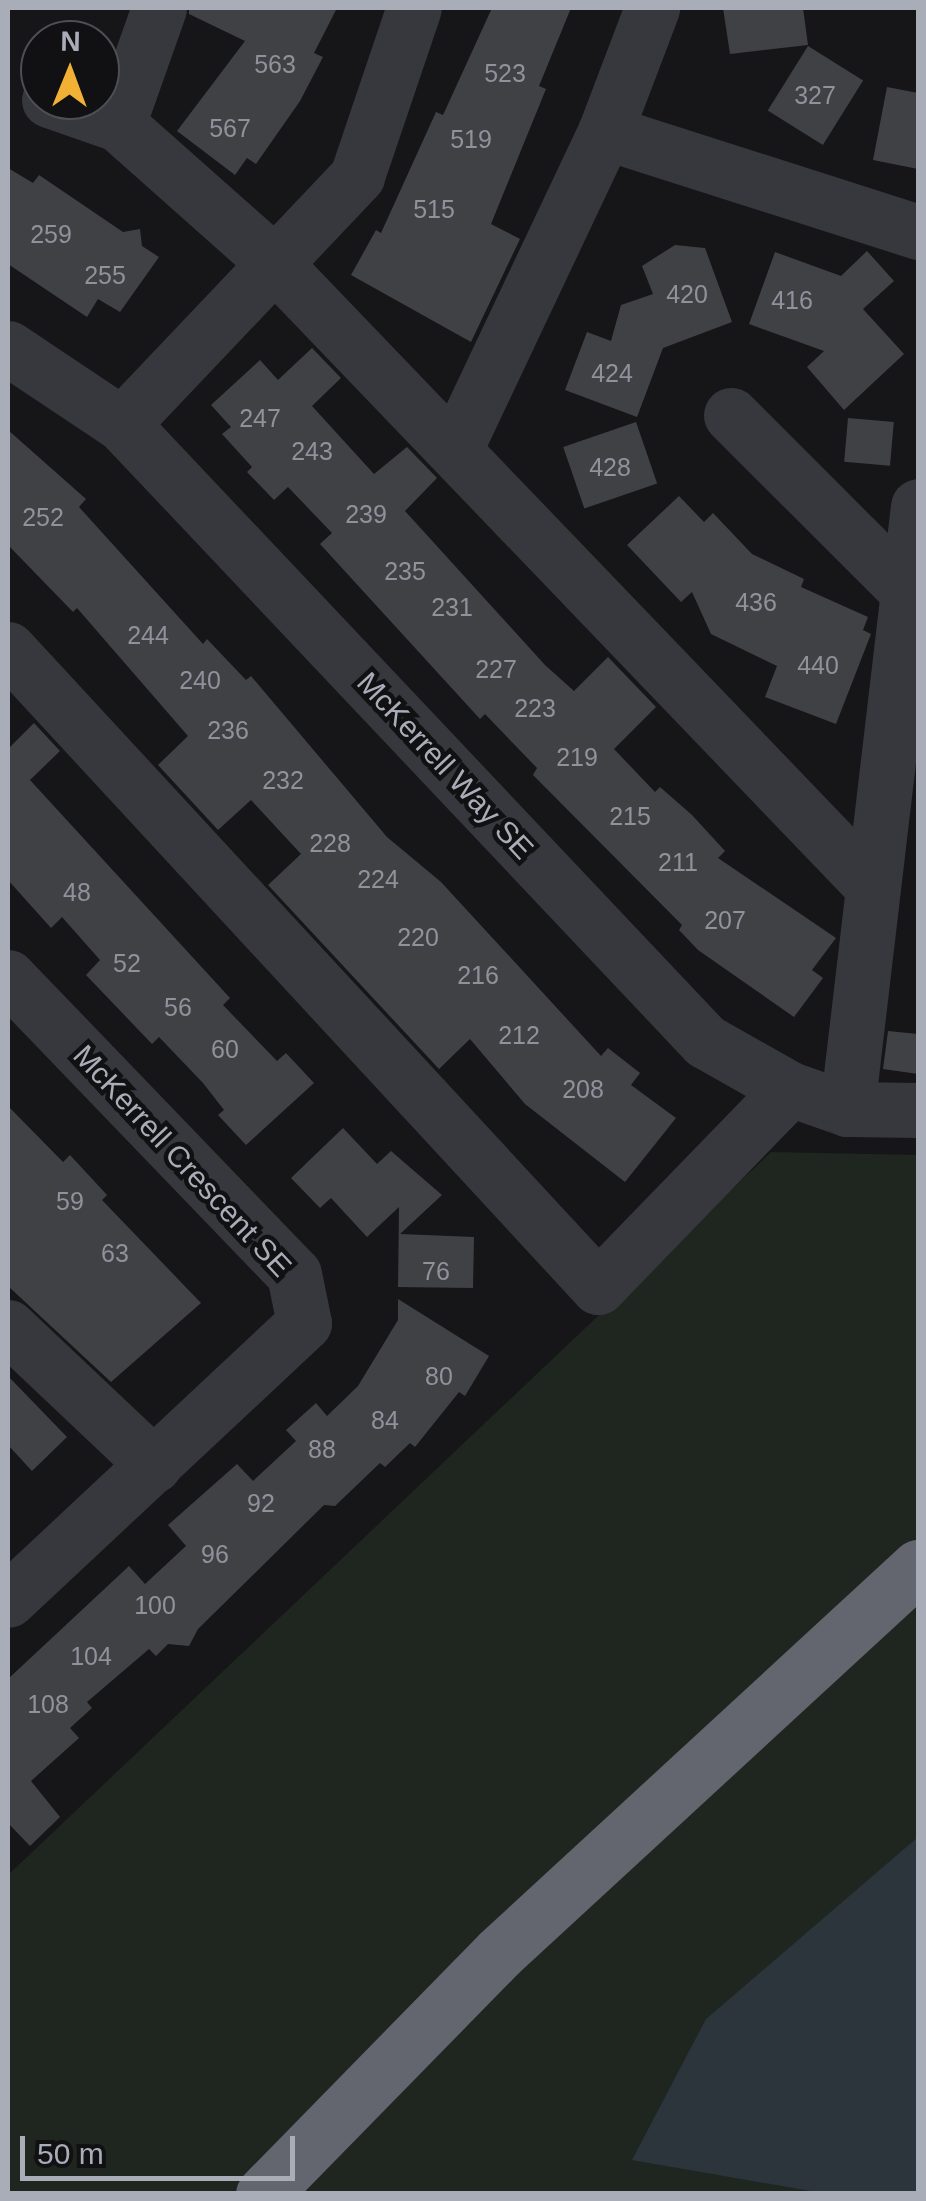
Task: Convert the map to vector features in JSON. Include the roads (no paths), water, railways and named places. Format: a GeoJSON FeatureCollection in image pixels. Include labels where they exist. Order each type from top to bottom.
{"type":"FeatureCollection","features":[{"type":"Feature","properties":{"kind":"highway"},"geometry":{"type":"LineString","coordinates":[[263,2194],[499,1953],[918,1566]]}},
{"type":"Feature","properties":{"kind":"street"},"geometry":{"type":"LineString","coordinates":[[118,124],[159,8]]}},
{"type":"Feature","properties":{"kind":"street"},"geometry":{"type":"LineString","coordinates":[[122,424],[271,260],[357,176],[414,8]]}},
{"type":"Feature","properties":{"kind":"street"},"geometry":{"type":"LineString","coordinates":[[456,447],[605,132],[652,8]]}},
{"type":"Feature","properties":{"kind":"street"},"geometry":{"type":"LineString","coordinates":[[106,120],[118,124],[271,260],[456,447],[871,885]]}},
{"type":"Feature","properties":{"kind":"street"},"geometry":{"type":"LineString","coordinates":[[605,132],[918,232]]}},
{"type":"Feature","properties":{"kind":"street","name":"McKerrell Way SE"},"geometry":{"type":"LineString","coordinates":[[8,348],[122,424],[705,1041],[790,1089],[847,1109],[918,1110]]}},
{"type":"Feature","properties":{"kind":"street"},"geometry":{"type":"LineString","coordinates":[[730,415],[912,598]]}},
{"type":"Feature","properties":{"kind":"street"},"geometry":{"type":"LineString","coordinates":[[847,1109],[871,885],[912,598],[918,506]]}},
{"type":"Feature","properties":{"kind":"street"},"geometry":{"type":"LineString","coordinates":[[8,649],[598,1287],[790,1089]]}},
{"type":"Feature","properties":{"kind":"street","name":"McKerrell Crescent SE"},"geometry":{"type":"LineString","coordinates":[[8,977],[294,1274],[304,1322],[8,1600]]}},
{"type":"Feature","properties":{"kind":"street"},"geometry":{"type":"LineString","coordinates":[[8,1327],[154,1465]]}}]}
